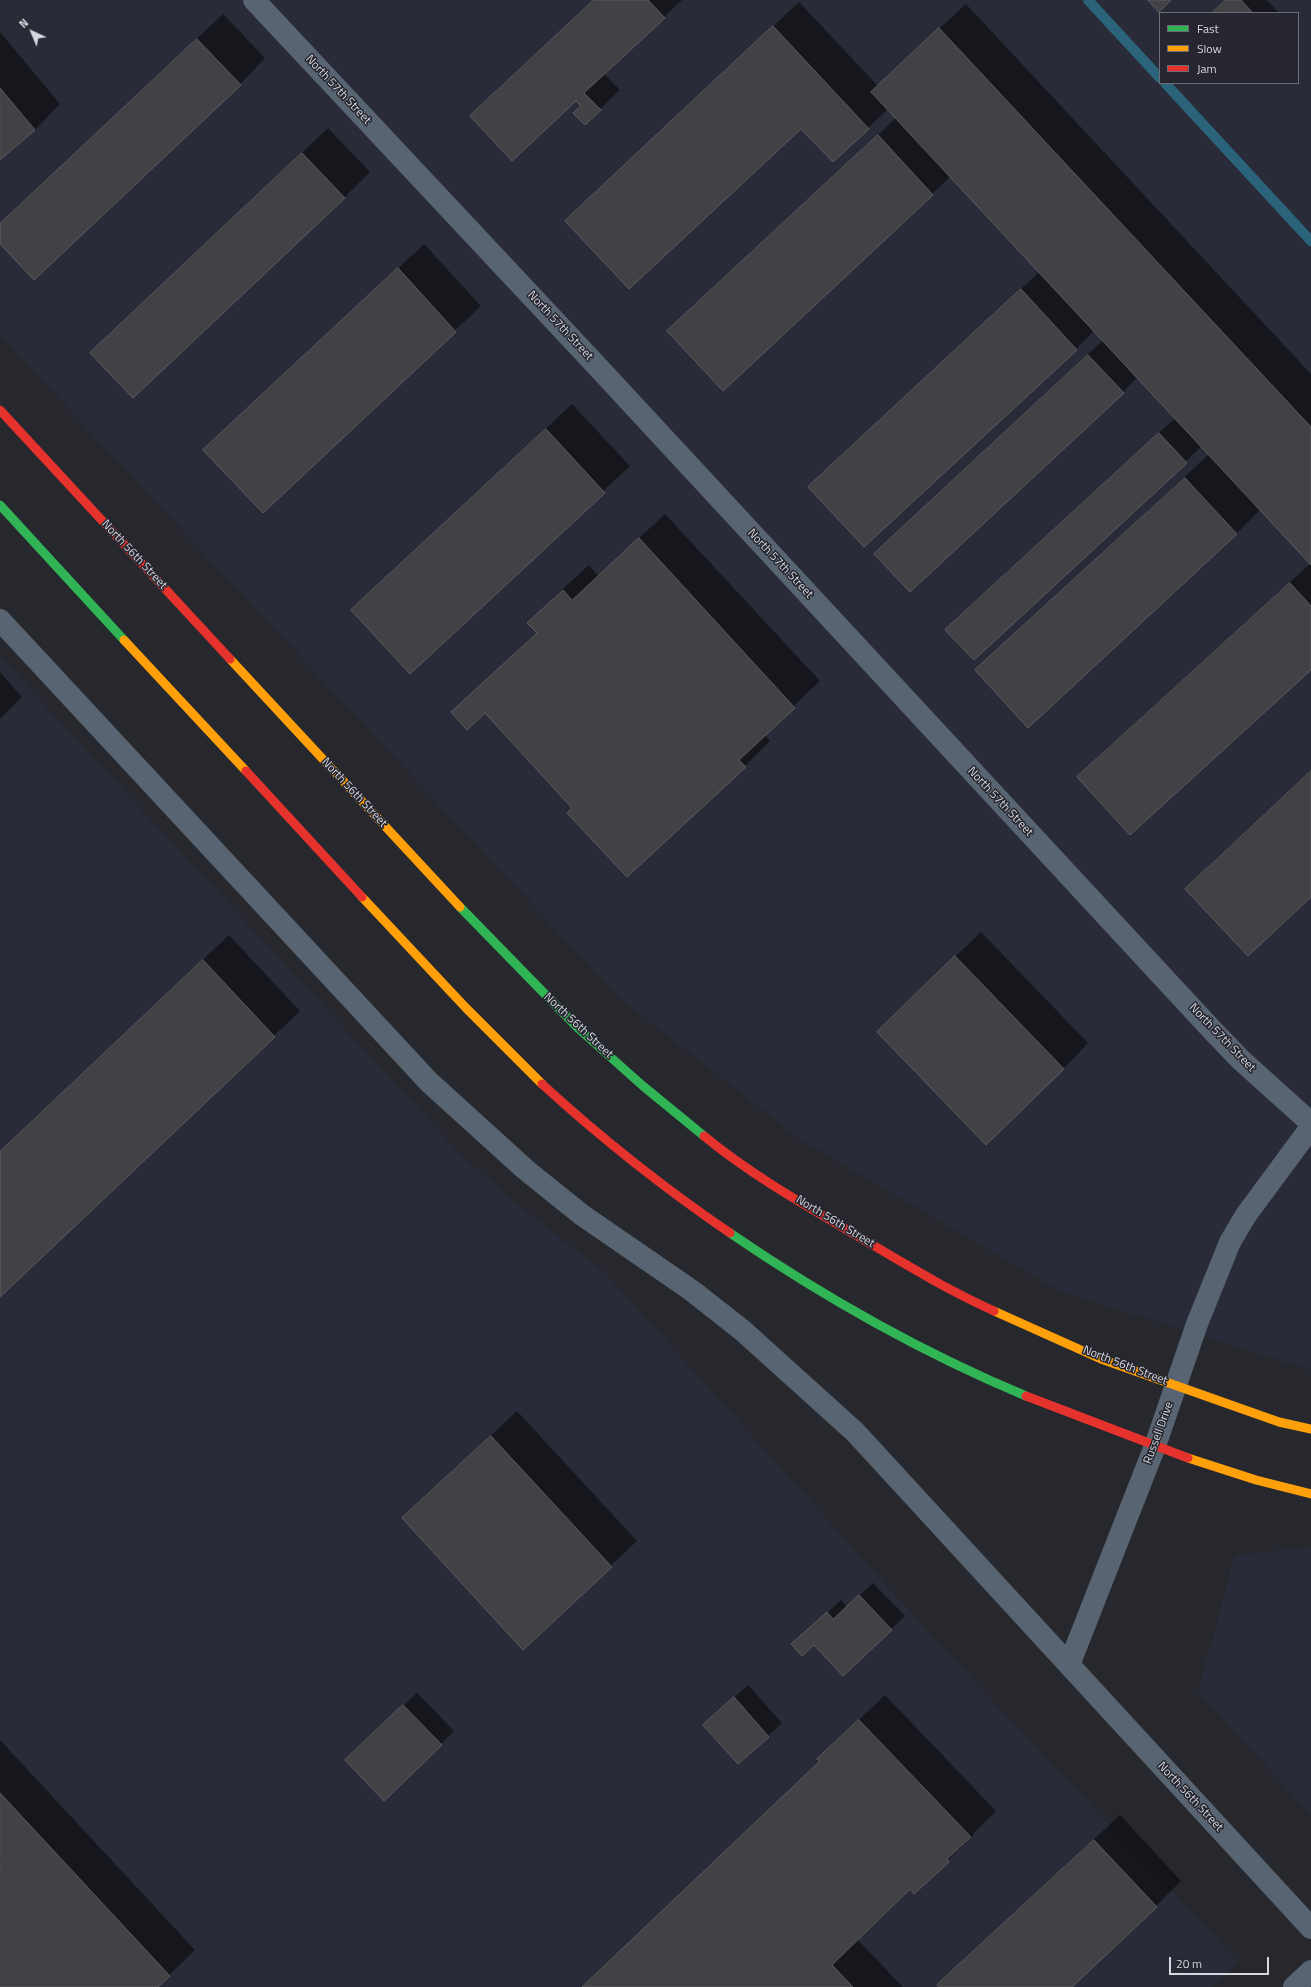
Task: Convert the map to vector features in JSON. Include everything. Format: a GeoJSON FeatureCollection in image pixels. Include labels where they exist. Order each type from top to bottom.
{"type":"FeatureCollection","features":[{"type":"Feature","properties":{"kind":"main road","name":"North 56th Street"},"geometry":{"type":"LineString","coordinates":[[0,410],[493,943],[579,1029],[675,1113],[726,1154],[825,1217],[932,1280],[981,1306],[1101,1359],[1279,1422],[1311,1429]]}},
{"type":"Feature","properties":{"kind":"main road"},"geometry":{"type":"LineString","coordinates":[[0,505],[446,988],[532,1076],[604,1139],[691,1205],[788,1271],[906,1338],[1005,1387],[1155,1446],[1269,1484],[1311,1494]]}},
{"type":"Feature","properties":{"kind":"street","name":"North 57th Street"},"geometry":{"type":"LineString","coordinates":[[254,0],[596,365],[1207,1025],[1241,1060],[1311,1122]]}},
{"type":"Feature","properties":{"kind":"street","name":"North 56th Street"},"geometry":{"type":"LineString","coordinates":[[0,620],[428,1082],[526,1170],[582,1215],[691,1290],[778,1361],[855,1432],[1001,1589],[1311,1928]]}},
{"type":"Feature","properties":{"kind":"street","name":"Russell Drive"},"geometry":{"type":"LineString","coordinates":[[1069,1665],[1155,1446],[1213,1282],[1230,1242],[1246,1215],[1311,1126]]}},
{"type":"Feature","properties":{"kind":"street"},"geometry":{"type":"LineString","coordinates":[[1294,1987],[1311,1971]]}},
{"type":"Feature","properties":{"kind":"shaded area"},"geometry":{"type":"Polygon","coordinates":[[[0,0],[1311,0],[1311,1370],[1060,1291],[801,1140],[621,999],[0,335],[0,0]]]}},
{"type":"Feature","properties":{"kind":"shaded area"},"geometry":{"type":"Polygon","coordinates":[[[0,657],[466,1160],[523,1209],[604,1272],[939,1644],[1238,1962],[1212,1987],[0,1987],[0,657]]]}},
{"type":"Feature","properties":{"kind":"shaded area"},"geometry":{"type":"Polygon","coordinates":[[[1311,1547],[1311,1814],[1198,1692],[1235,1555],[1311,1547]]]}},
{"type":"Feature","properties":{"kind":"building"},"geometry":{"type":"Polygon","coordinates":[[[594,0],[648,0],[665,18],[584,93],[601,110],[585,125],[573,113],[581,106],[576,101],[512,161],[470,116],[594,0]]]}},
{"type":"Feature","properties":{"kind":"building"},"geometry":{"type":"Polygon","coordinates":[[[1148,0],[1171,0],[1159,12],[1148,0]]]}},
{"type":"Feature","properties":{"kind":"building"},"geometry":{"type":"Polygon","coordinates":[[[1226,0],[1241,0],[1252,12],[1213,12],[1226,0]]]}},
{"type":"Feature","properties":{"kind":"building"},"geometry":{"type":"Polygon","coordinates":[[[773,26],[869,129],[833,162],[801,129],[629,289],[565,221],[773,26]]]}},
{"type":"Feature","properties":{"kind":"building"},"geometry":{"type":"Polygon","coordinates":[[[939,28],[1311,427],[1311,565],[871,92],[939,28]]]}},
{"type":"Feature","properties":{"kind":"building"},"geometry":{"type":"Polygon","coordinates":[[[197,39],[241,85],[34,280],[0,244],[0,224],[197,39]]]}},
{"type":"Feature","properties":{"kind":"building"},"geometry":{"type":"Polygon","coordinates":[[[0,88],[35,130],[0,160],[0,88]]]}},
{"type":"Feature","properties":{"kind":"building"},"geometry":{"type":"Polygon","coordinates":[[[878,135],[933,195],[723,391],[667,331],[878,135]]]}},
{"type":"Feature","properties":{"kind":"building"},"geometry":{"type":"Polygon","coordinates":[[[302,153],[345,198],[133,398],[90,353],[302,153]]]}},
{"type":"Feature","properties":{"kind":"building"},"geometry":{"type":"Polygon","coordinates":[[[398,268],[456,332],[263,513],[203,450],[398,268]]]}},
{"type":"Feature","properties":{"kind":"building"},"geometry":{"type":"Polygon","coordinates":[[[1021,289],[1077,350],[864,547],[808,487],[1021,289]]]}},
{"type":"Feature","properties":{"kind":"building"},"geometry":{"type":"Polygon","coordinates":[[[1088,355],[1124,393],[910,592],[874,554],[1088,355]]]}},
{"type":"Feature","properties":{"kind":"building"},"geometry":{"type":"Polygon","coordinates":[[[546,429],[605,493],[410,674],[351,610],[546,429]]]}},
{"type":"Feature","properties":{"kind":"building"},"geometry":{"type":"Polygon","coordinates":[[[1159,433],[1187,463],[974,660],[945,630],[1159,433]]]}},
{"type":"Feature","properties":{"kind":"building"},"geometry":{"type":"Polygon","coordinates":[[[1185,478],[1237,534],[1028,728],[975,670],[1185,478]]]}},
{"type":"Feature","properties":{"kind":"building"},"geometry":{"type":"Polygon","coordinates":[[[639,538],[795,708],[739,760],[746,767],[627,877],[567,813],[572,808],[485,713],[467,730],[451,712],[537,633],[527,623],[563,590],[572,600],[639,538]]]}},
{"type":"Feature","properties":{"kind":"building"},"geometry":{"type":"Polygon","coordinates":[[[1290,583],[1311,606],[1311,670],[1130,835],[1077,777],[1290,583]]]}},
{"type":"Feature","properties":{"kind":"building"},"geometry":{"type":"Polygon","coordinates":[[[1311,771],[1311,897],[1248,956],[1185,889],[1311,771]]]}},
{"type":"Feature","properties":{"kind":"building"},"geometry":{"type":"Polygon","coordinates":[[[955,956],[1064,1069],[986,1145],[877,1032],[955,956]]]}},
{"type":"Feature","properties":{"kind":"building"},"geometry":{"type":"Polygon","coordinates":[[[203,960],[275,1037],[0,1297],[0,1152],[203,960]]]}},
{"type":"Feature","properties":{"kind":"building"},"geometry":{"type":"Polygon","coordinates":[[[491,1436],[612,1567],[523,1650],[402,1518],[491,1436]]]}},
{"type":"Feature","properties":{"kind":"building"},"geometry":{"type":"Polygon","coordinates":[[[859,1595],[892,1630],[843,1676],[814,1645],[802,1656],[791,1644],[827,1612],[833,1619],[859,1595]]]}},
{"type":"Feature","properties":{"kind":"building"},"geometry":{"type":"Polygon","coordinates":[[[734,1697],[769,1737],[738,1764],[703,1725],[734,1697]]]}},
{"type":"Feature","properties":{"kind":"building"},"geometry":{"type":"Polygon","coordinates":[[[403,1705],[442,1745],[384,1801],[345,1760],[403,1705]]]}},
{"type":"Feature","properties":{"kind":"building"},"geometry":{"type":"Polygon","coordinates":[[[859,1720],[971,1837],[947,1859],[949,1862],[914,1894],[910,1889],[832,1965],[853,1987],[582,1987],[820,1761],[817,1759],[859,1720]]]}},
{"type":"Feature","properties":{"kind":"building"},"geometry":{"type":"Polygon","coordinates":[[[0,1793],[170,1976],[158,1987],[0,1987],[0,1793]]]}},
{"type":"Feature","properties":{"kind":"building"},"geometry":{"type":"Polygon","coordinates":[[[1094,1840],[1157,1907],[1072,1987],[939,1987],[937,1985],[1094,1840]]]}},
{"type":"Feature","properties":{"kind":"waterway"},"geometry":{"type":"LineString","coordinates":[[1088,0],[1159,77]]}},
{"type":"Feature","properties":{"kind":"waterway"},"geometry":{"type":"LineString","coordinates":[[1166,84],[1311,241]]}},
{"type":"Feature","properties":{"kind":"traffic: fast"},"geometry":{"type":"LineString","coordinates":[[0,505],[124,640]]}},
{"type":"Feature","properties":{"kind":"traffic: fast"},"geometry":{"type":"LineString","coordinates":[[460,907],[579,1029],[643,1086],[704,1136]]}},
{"type":"Feature","properties":{"kind":"traffic: fast"},"geometry":{"type":"LineString","coordinates":[[730,1233],[801,1279],[874,1322],[949,1361],[1026,1396]]}},
{"type":"Feature","properties":{"kind":"traffic: slow"},"geometry":{"type":"LineString","coordinates":[[124,640],[246,771]]}},
{"type":"Feature","properties":{"kind":"traffic: slow"},"geometry":{"type":"LineString","coordinates":[[230,659],[460,907]]}},
{"type":"Feature","properties":{"kind":"traffic: slow"},"geometry":{"type":"LineString","coordinates":[[362,897],[466,1008],[542,1084]]}},
{"type":"Feature","properties":{"kind":"traffic: slow"},"geometry":{"type":"LineString","coordinates":[[994,1311],[1101,1359],[1279,1422],[1311,1429]]}},
{"type":"Feature","properties":{"kind":"traffic: slow"},"geometry":{"type":"LineString","coordinates":[[1188,1458],[1256,1480],[1311,1494]]}},
{"type":"Feature","properties":{"kind":"traffic: jam"},"geometry":{"type":"LineString","coordinates":[[0,410],[230,659]]}},
{"type":"Feature","properties":{"kind":"traffic: jam"},"geometry":{"type":"LineString","coordinates":[[246,771],[362,897]]}},
{"type":"Feature","properties":{"kind":"traffic: jam"},"geometry":{"type":"LineString","coordinates":[[542,1084],[633,1162],[730,1233]]}},
{"type":"Feature","properties":{"kind":"traffic: jam"},"geometry":{"type":"LineString","coordinates":[[704,1136],[758,1176],[796,1200],[923,1274],[994,1311]]}},
{"type":"Feature","properties":{"kind":"traffic: jam"},"geometry":{"type":"LineString","coordinates":[[1026,1396],[1188,1458]]}}]}
